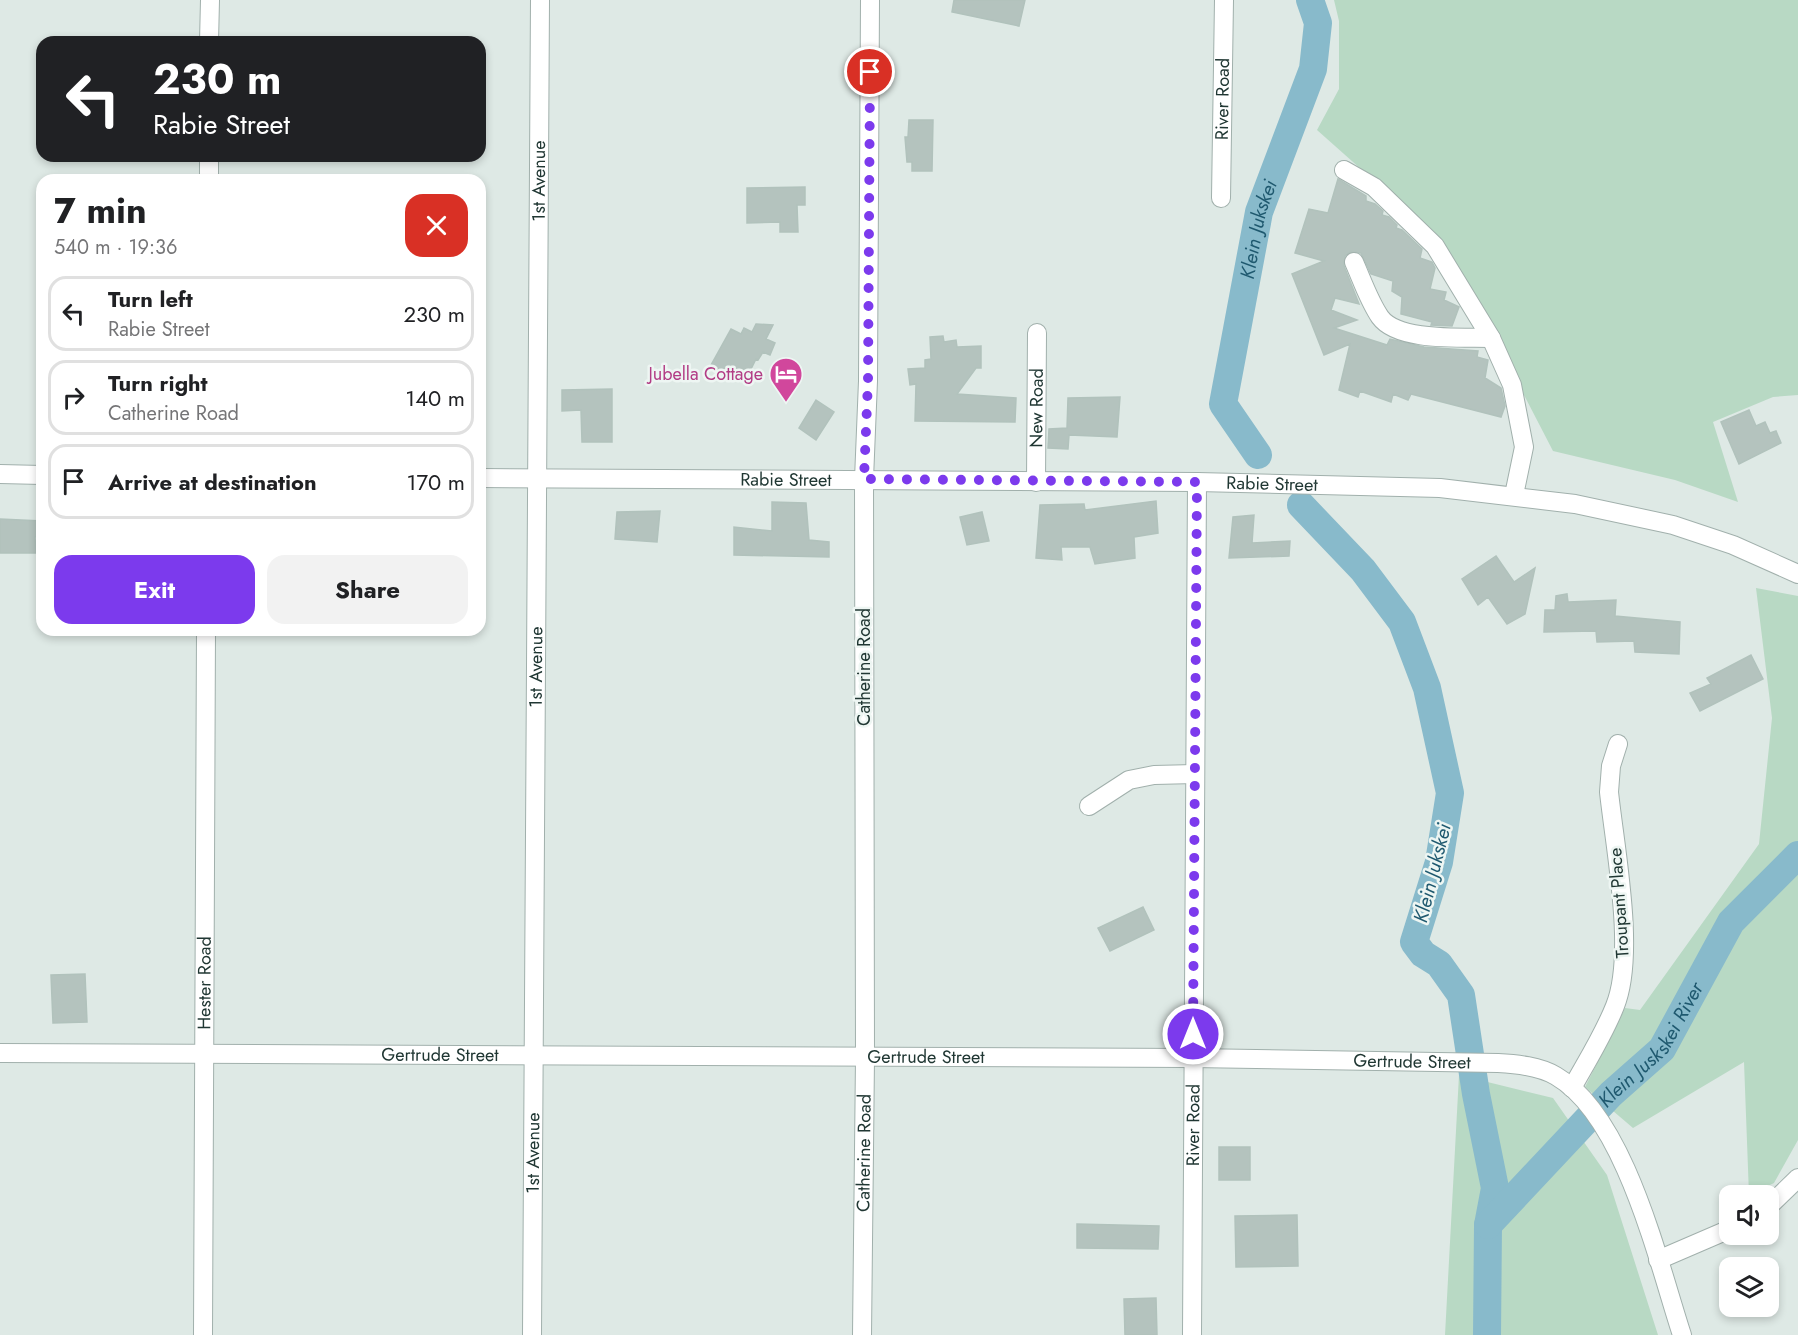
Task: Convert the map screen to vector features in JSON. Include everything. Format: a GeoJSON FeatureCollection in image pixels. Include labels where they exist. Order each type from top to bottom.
{"type":"FeatureCollection","features":[{"type":"Feature","properties":{"kind":"street"},"geometry":{"type":"LineString","coordinates":[[209,36],[210,0]]}},
{"type":"Feature","properties":{"kind":"street","name":"1st Avenue"},"geometry":{"type":"LineString","coordinates":[[532,1335],[540,0]]}},
{"type":"Feature","properties":{"kind":"street","name":"Catherine Road"},"geometry":{"type":"LineString","coordinates":[[862,1335],[865,1058],[864,479],[868,381],[870,0]]}},
{"type":"Feature","properties":{"kind":"street","name":"River Road"},"geometry":{"type":"LineString","coordinates":[[1221,198],[1224,0]]}},
{"type":"Feature","properties":{"kind":"street"},"geometry":{"type":"LineString","coordinates":[[1344,170],[1374,187],[1435,246],[1491,338],[1512,385],[1524,447],[1514,495]]}},
{"type":"Feature","properties":{"kind":"street"},"geometry":{"type":"LineString","coordinates":[[1354,262],[1381,318],[1395,331],[1438,336],[1491,338]]}},
{"type":"Feature","properties":{"kind":"street","name":"New Road"},"geometry":{"type":"LineString","coordinates":[[1036,482],[1037,333]]}},
{"type":"Feature","properties":{"kind":"street"},"geometry":{"type":"LineString","coordinates":[[0,474],[36,475]]}},
{"type":"Feature","properties":{"kind":"street","name":"Rabie Street"},"geometry":{"type":"LineString","coordinates":[[486,478],[1197,482],[1440,488],[1575,504],[1673,525],[1733,545],[1798,574]]}},
{"type":"Feature","properties":{"kind":"street","name":"River Road"},"geometry":{"type":"LineString","coordinates":[[1192,1335],[1197,482]]}},
{"type":"Feature","properties":{"kind":"street","name":"Hester Road"},"geometry":{"type":"LineString","coordinates":[[203,1335],[206,636]]}},
{"type":"Feature","properties":{"kind":"street","name":"Troupant Place"},"geometry":{"type":"LineString","coordinates":[[1577,1094],[1615,1006],[1623,974],[1625,944],[1609,792],[1611,766],[1618,744]]}},
{"type":"Feature","properties":{"kind":"street"},"geometry":{"type":"LineString","coordinates":[[1089,806],[1129,780],[1154,774],[1195,774]]}},
{"type":"Feature","properties":{"kind":"street","name":"Gertrude Street"},"geometry":{"type":"LineString","coordinates":[[0,1053],[1192,1058],[1498,1063],[1536,1068],[1558,1077],[1599,1117],[1626,1168],[1682,1335]]}},
{"type":"Feature","properties":{"kind":"street"},"geometry":{"type":"LineString","coordinates":[[1779,1196],[1798,1178]]}},
{"type":"Feature","properties":{"kind":"street"},"geometry":{"type":"LineString","coordinates":[[1658,1260],[1719,1234]]}},
{"type":"Feature","properties":{"kind":"green space"},"geometry":{"type":"Polygon","coordinates":[[[1334,0],[1798,0],[1798,395],[1773,397],[1713,422],[1738,502],[1675,480],[1553,451],[1484,318],[1434,234],[1317,130],[1339,89],[1339,21],[1334,0]]]}},
{"type":"Feature","properties":{"kind":"green space"},"geometry":{"type":"Polygon","coordinates":[[[1756,588],[1798,596],[1798,1140],[1774,1183],[1749,1185],[1744,1062],[1633,1128],[1585,1087],[1625,1008],[1640,1010],[1759,844],[1772,718],[1756,588]]]}},
{"type":"Feature","properties":{"kind":"green space"},"geometry":{"type":"Polygon","coordinates":[[[1459,1075],[1553,1098],[1607,1175],[1658,1335],[1445,1335],[1459,1075]]]}},
{"type":"Feature","properties":{"kind":"building"},"geometry":{"type":"Polygon","coordinates":[[[954,0],[1025,0],[1019,26],[952,12],[954,0]]]}},
{"type":"Feature","properties":{"kind":"building"},"geometry":{"type":"Polygon","coordinates":[[[909,120],[933,120],[932,171],[912,171],[912,162],[907,162],[905,137],[908,137],[909,120]]]}},
{"type":"Feature","properties":{"kind":"building"},"geometry":{"type":"Polygon","coordinates":[[[1338,179],[1366,196],[1366,201],[1375,204],[1383,211],[1382,215],[1389,217],[1397,225],[1396,228],[1402,230],[1422,249],[1420,258],[1432,262],[1435,268],[1430,289],[1446,292],[1444,300],[1459,307],[1452,326],[1431,325],[1432,322],[1401,314],[1402,297],[1392,291],[1393,281],[1371,274],[1361,253],[1350,252],[1345,256],[1344,266],[1359,304],[1335,298],[1331,310],[1357,320],[1334,328],[1387,345],[1390,339],[1424,347],[1478,351],[1477,357],[1488,360],[1485,378],[1501,388],[1505,406],[1501,417],[1411,394],[1408,400],[1393,394],[1391,402],[1360,391],[1358,397],[1339,390],[1350,344],[1324,355],[1292,274],[1324,261],[1295,253],[1309,209],[1328,213],[1338,179]]]}},
{"type":"Feature","properties":{"kind":"building"},"geometry":{"type":"Polygon","coordinates":[[[805,187],[805,205],[797,205],[798,232],[780,232],[780,222],[747,223],[747,188],[805,187]]]}},
{"type":"Feature","properties":{"kind":"building"},"geometry":{"type":"Polygon","coordinates":[[[756,324],[773,325],[766,339],[775,343],[770,355],[763,352],[758,360],[756,359],[747,377],[739,379],[710,367],[731,329],[741,334],[744,328],[752,332],[756,324]]]}},
{"type":"Feature","properties":{"kind":"building"},"geometry":{"type":"Polygon","coordinates":[[[943,336],[944,342],[956,340],[957,347],[981,346],[981,368],[976,368],[957,394],[1016,398],[1015,422],[915,421],[916,384],[910,385],[908,369],[925,368],[925,360],[931,359],[930,337],[943,336]]]}},
{"type":"Feature","properties":{"kind":"building"},"geometry":{"type":"Polygon","coordinates":[[[612,389],[612,442],[582,442],[581,410],[562,411],[562,390],[612,389]]]}},
{"type":"Feature","properties":{"kind":"building"},"geometry":{"type":"Polygon","coordinates":[[[1120,397],[1117,437],[1069,435],[1068,449],[1048,448],[1049,429],[1067,428],[1068,398],[1120,397]]]}},
{"type":"Feature","properties":{"kind":"building"},"geometry":{"type":"Polygon","coordinates":[[[816,400],[834,412],[816,440],[799,428],[816,400]]]}},
{"type":"Feature","properties":{"kind":"building"},"geometry":{"type":"Polygon","coordinates":[[[1749,410],[1756,426],[1765,422],[1770,433],[1776,431],[1781,443],[1739,464],[1721,422],[1749,410]]]}},
{"type":"Feature","properties":{"kind":"building"},"geometry":{"type":"Polygon","coordinates":[[[1156,501],[1158,533],[1134,537],[1135,558],[1095,564],[1090,547],[1061,547],[1062,560],[1036,558],[1040,505],[1084,504],[1085,510],[1156,501]]]}},
{"type":"Feature","properties":{"kind":"building"},"geometry":{"type":"Polygon","coordinates":[[[772,502],[806,503],[809,540],[829,542],[829,557],[734,555],[734,527],[772,531],[772,502]]]}},
{"type":"Feature","properties":{"kind":"building"},"geometry":{"type":"Polygon","coordinates":[[[660,511],[657,542],[615,539],[617,512],[660,511]]]}},
{"type":"Feature","properties":{"kind":"building"},"geometry":{"type":"Polygon","coordinates":[[[982,512],[989,541],[967,545],[960,517],[982,512]]]}},
{"type":"Feature","properties":{"kind":"building"},"geometry":{"type":"Polygon","coordinates":[[[1254,515],[1252,543],[1290,541],[1289,556],[1229,558],[1233,517],[1254,515]]]}},
{"type":"Feature","properties":{"kind":"building"},"geometry":{"type":"Polygon","coordinates":[[[0,519],[36,521],[36,553],[0,553],[0,519]]]}},
{"type":"Feature","properties":{"kind":"building"},"geometry":{"type":"Polygon","coordinates":[[[1496,556],[1514,582],[1535,568],[1525,614],[1507,624],[1488,597],[1478,605],[1462,579],[1496,556]]]}},
{"type":"Feature","properties":{"kind":"building"},"geometry":{"type":"Polygon","coordinates":[[[1567,594],[1568,602],[1616,600],[1615,616],[1680,622],[1679,654],[1635,652],[1634,641],[1597,642],[1596,631],[1544,632],[1545,610],[1555,610],[1556,596],[1567,594]]]}},
{"type":"Feature","properties":{"kind":"building"},"geometry":{"type":"Polygon","coordinates":[[[1751,655],[1763,679],[1700,711],[1690,693],[1711,684],[1707,678],[1751,655]]]}},
{"type":"Feature","properties":{"kind":"building"},"geometry":{"type":"Polygon","coordinates":[[[1143,907],[1154,930],[1110,951],[1098,928],[1143,907]]]}},
{"type":"Feature","properties":{"kind":"building"},"geometry":{"type":"Polygon","coordinates":[[[85,974],[87,1022],[53,1023],[51,975],[85,974]]]}},
{"type":"Feature","properties":{"kind":"building"},"geometry":{"type":"Polygon","coordinates":[[[1219,1147],[1250,1147],[1250,1180],[1219,1180],[1219,1147]]]}},
{"type":"Feature","properties":{"kind":"building"},"geometry":{"type":"Polygon","coordinates":[[[1297,1215],[1298,1266],[1236,1267],[1235,1216],[1297,1215]]]}},
{"type":"Feature","properties":{"kind":"building"},"geometry":{"type":"Polygon","coordinates":[[[1077,1224],[1159,1226],[1158,1249],[1077,1248],[1077,1224]]]}},
{"type":"Feature","properties":{"kind":"building"},"geometry":{"type":"Polygon","coordinates":[[[1156,1298],[1157,1335],[1125,1335],[1124,1299],[1156,1298]]]}},
{"type":"Feature","properties":{"kind":"waterway","name":"Klein Jukskei"},"geometry":{"type":"LineString","coordinates":[[1258,455],[1223,404],[1259,212],[1313,69],[1318,23],[1310,0]]}},
{"type":"Feature","properties":{"kind":"waterway","name":"Klein Jukskei"},"geometry":{"type":"LineString","coordinates":[[1301,505],[1363,570],[1402,622],[1427,688],[1450,793],[1439,862],[1414,942],[1423,954],[1439,964],[1461,995],[1476,1094],[1495,1188],[1488,1225],[1487,1335]]}},
{"type":"Feature","properties":{"kind":"waterway","name":"Klein Juskskei River"},"geometry":{"type":"LineString","coordinates":[[1488,1225],[1611,1094],[1662,1049],[1731,922],[1798,855]]}},
{"type":"Feature","properties":{"kind":"place","name":"Jubella Cottage"},"geometry":{"type":"Point","coordinates":[786,403]}},
{"type":"Feature","properties":{"kind":"route"},"geometry":{"type":"LineString","coordinates":[[870,72],[868,381],[864,479],[1197,482],[1193,1034]]}}]}
